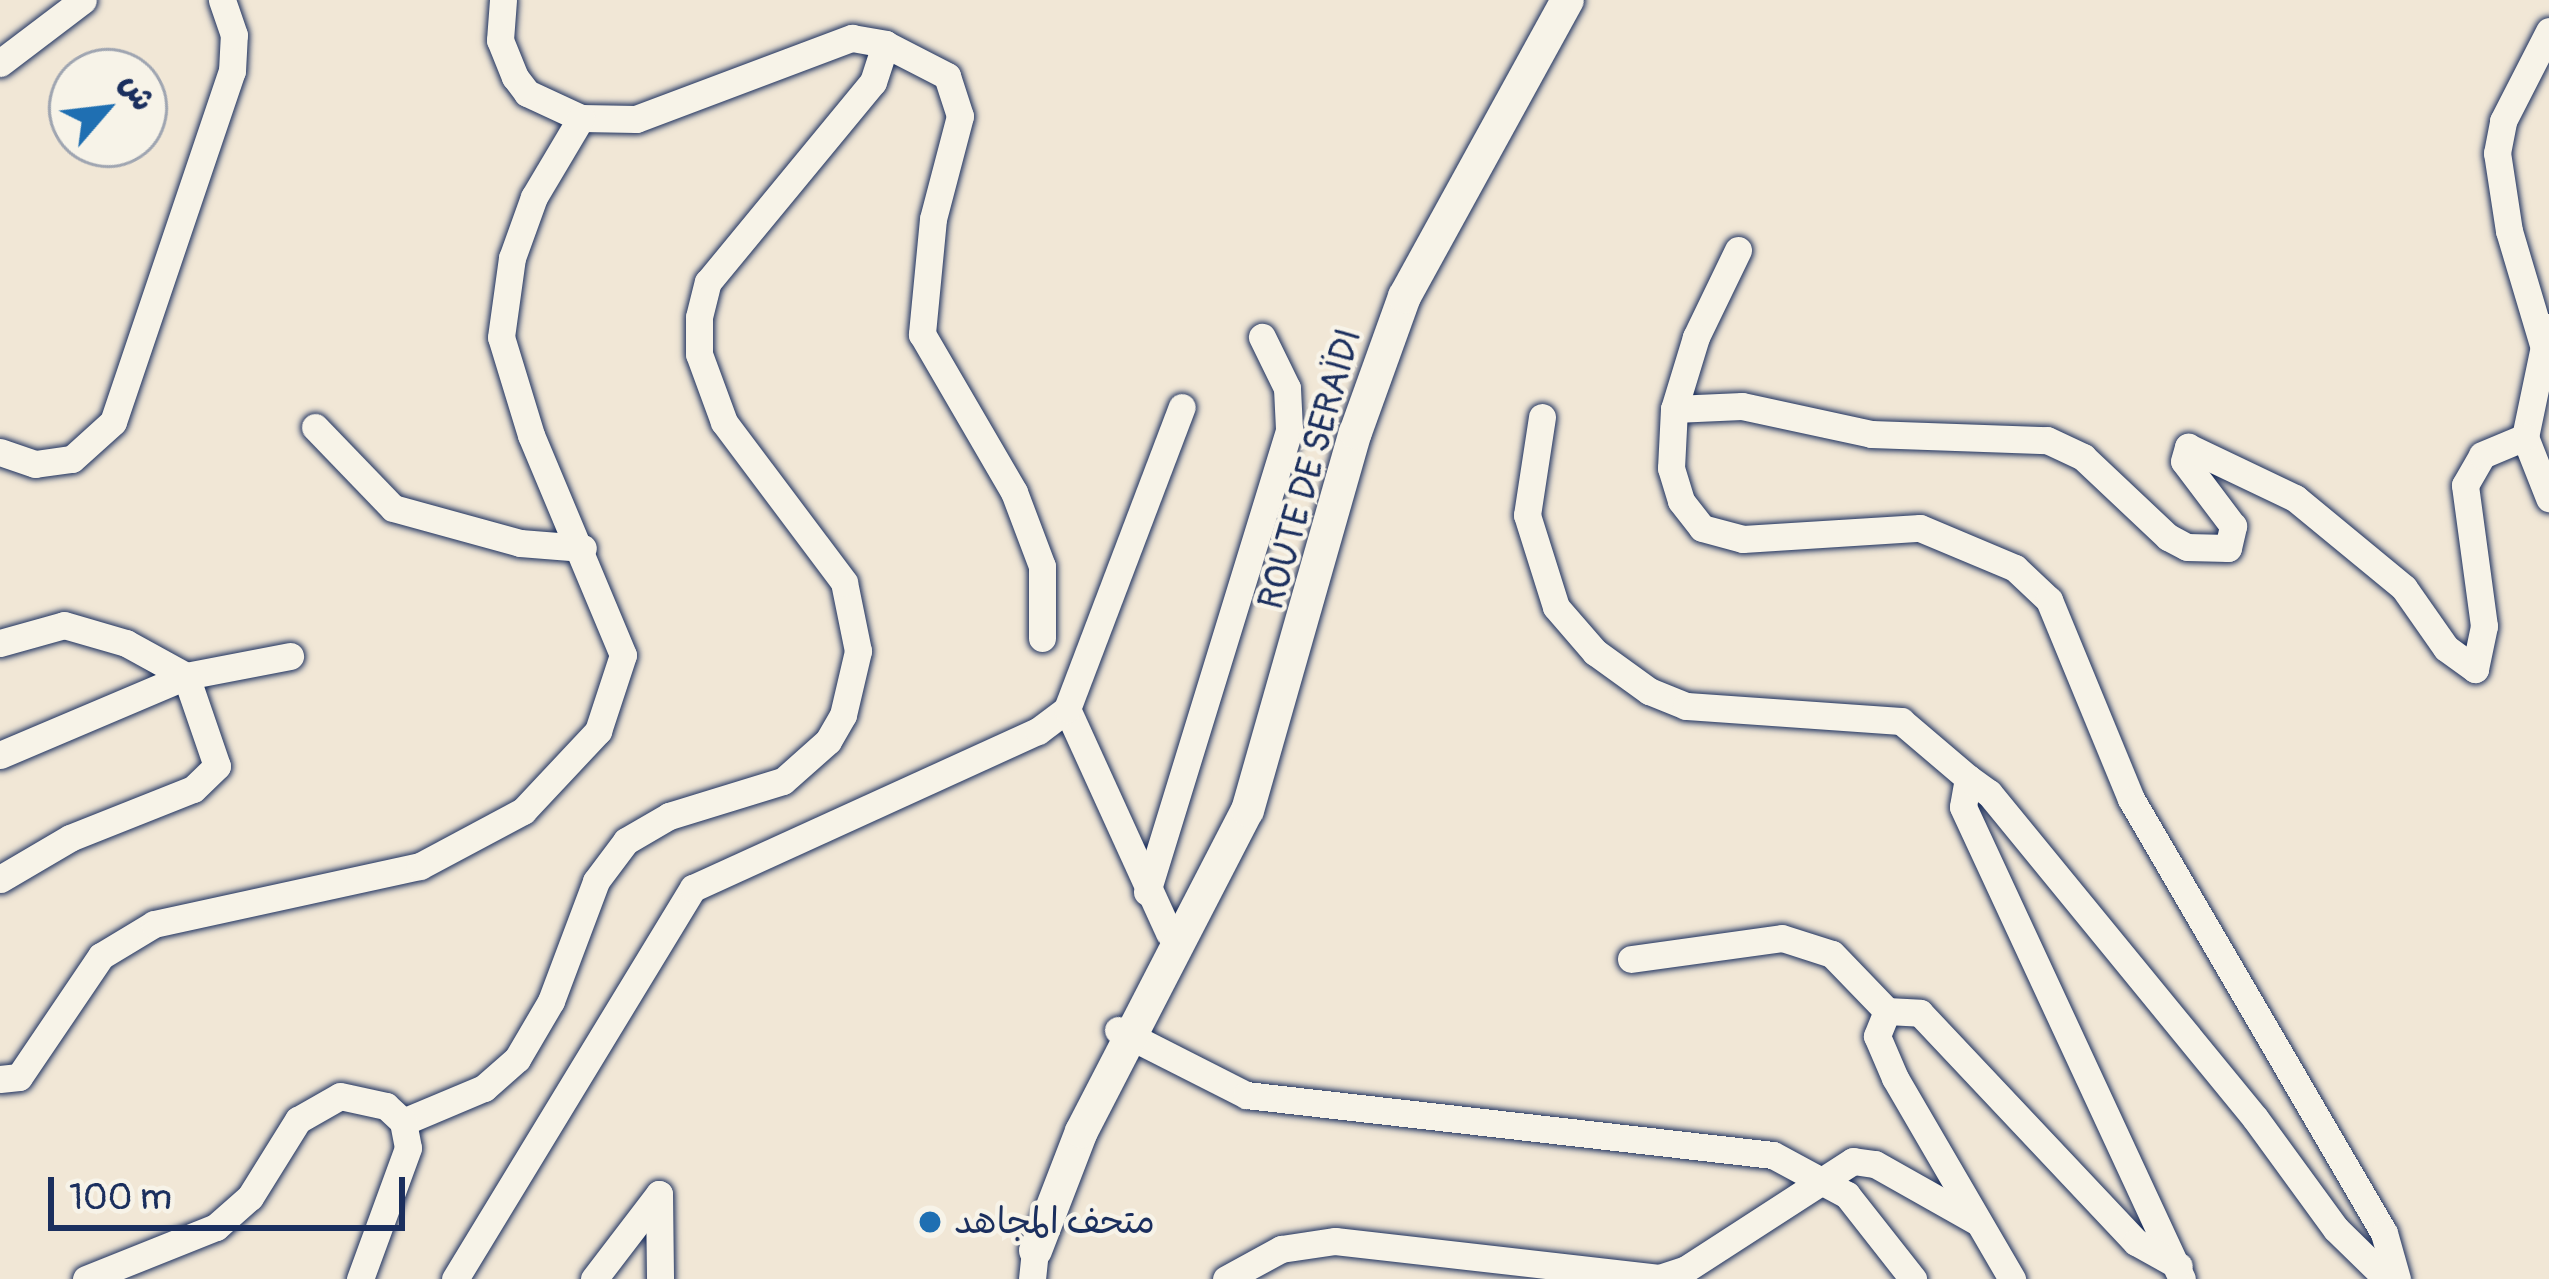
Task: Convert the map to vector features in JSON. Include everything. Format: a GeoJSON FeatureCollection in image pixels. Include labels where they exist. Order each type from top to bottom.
{"type":"FeatureCollection","features":[{"type":"Feature","properties":{"kind":"main road","name":"ROUTE DE SERAÏDI"},"geometry":{"type":"LineString","coordinates":[[1033,1264],[1054,1157],[1257,781],[1383,345],[1567,0]]}},
{"type":"Feature","properties":{"kind":"main road","name":"ROUTE DE SERAÏDI"},"geometry":{"type":"LineString","coordinates":[[1120,1041],[1169,932],[1257,781]]}},
{"type":"Feature","properties":{"kind":"street"},"geometry":{"type":"LineString","coordinates":[[0,63],[83,0]]}},
{"type":"Feature","properties":{"kind":"street"},"geometry":{"type":"LineString","coordinates":[[0,452],[35,464],[73,459],[113,422],[232,71],[234,35],[222,0]]}},
{"type":"Feature","properties":{"kind":"street"},"geometry":{"type":"LineString","coordinates":[[502,0],[500,40],[514,77],[527,93],[581,118],[636,119],[731,88],[809,48],[852,38],[885,44],[938,69],[958,94],[922,334],[1014,492],[1042,566],[1042,638]]}},
{"type":"Feature","properties":{"kind":"street"},"geometry":{"type":"LineString","coordinates":[[2549,31],[2503,122],[2497,153],[2509,230],[2546,334],[2525,437],[2549,498]]}},
{"type":"Feature","properties":{"kind":"street"},"geometry":{"type":"LineString","coordinates":[[403,1122],[464,1098],[517,1059],[551,1000],[596,880],[626,841],[669,816],[783,781],[828,741],[843,715],[858,651],[844,583],[724,422],[699,354],[699,317],[708,282],[873,82],[885,44]]}},
{"type":"Feature","properties":{"kind":"street"},"geometry":{"type":"LineString","coordinates":[[0,1079],[19,1077],[100,956],[154,924],[420,866],[524,811],[598,731],[623,655],[583,548],[531,435],[502,337],[512,259],[534,197],[581,118]]}},
{"type":"Feature","properties":{"kind":"street"},"geometry":{"type":"LineString","coordinates":[[1738,250],[1696,337],[1674,409],[1671,468],[1681,501],[1702,528],[1743,539],[1920,527],[2014,568],[2050,600],[2131,799],[2384,1233],[2397,1279]]}},
{"type":"Feature","properties":{"kind":"street"},"geometry":{"type":"LineString","coordinates":[[1147,892],[1289,430],[1287,388],[1262,337]]}},
{"type":"Feature","properties":{"kind":"street"},"geometry":{"type":"LineString","coordinates":[[1674,409],[1742,406],[1871,434],[2047,440],[2083,457],[2168,537],[2187,547],[2228,548],[2233,526],[2184,461],[2188,447],[2296,499],[2404,588],[2446,647],[2475,669],[2482,662],[2484,626],[2464,484],[2482,455],[2525,437]]}},
{"type":"Feature","properties":{"kind":"street"},"geometry":{"type":"LineString","coordinates":[[455,1279],[694,888],[1038,731],[1067,710],[1183,407]]}},
{"type":"Feature","properties":{"kind":"street"},"geometry":{"type":"LineString","coordinates":[[1542,417],[1527,515],[1556,607],[1595,652],[1686,706],[1901,721],[1989,794],[2255,1118],[2336,1229],[2386,1279]]}},
{"type":"Feature","properties":{"kind":"street"},"geometry":{"type":"LineString","coordinates":[[314,428],[393,508],[520,543],[583,548]]}},
{"type":"Feature","properties":{"kind":"street"},"geometry":{"type":"LineString","coordinates":[[0,643],[64,625],[126,644],[186,676],[217,766],[208,781],[70,838],[0,879]]}},
{"type":"Feature","properties":{"kind":"street"},"geometry":{"type":"LineString","coordinates":[[0,755],[186,676],[290,656]]}},
{"type":"Feature","properties":{"kind":"street"},"geometry":{"type":"LineString","coordinates":[[1067,710],[1169,932]]}},
{"type":"Feature","properties":{"kind":"street"},"geometry":{"type":"LineString","coordinates":[[1968,778],[1963,807],[2180,1273]]}},
{"type":"Feature","properties":{"kind":"street"},"geometry":{"type":"LineString","coordinates":[[1631,959],[1782,938],[1832,954],[1887,1011]]}},
{"type":"Feature","properties":{"kind":"street"},"geometry":{"type":"LineString","coordinates":[[2012,1279],[1876,1036],[1887,1011],[1904,1006],[1920,1013],[2136,1242],[2180,1273]]}},
{"type":"Feature","properties":{"kind":"street"},"geometry":{"type":"LineString","coordinates":[[1120,1041],[1233,1107],[1371,1112],[1751,1149],[1823,1178],[1869,1215],[1913,1279]]}},
{"type":"Feature","properties":{"kind":"street"},"geometry":{"type":"LineString","coordinates":[[86,1279],[234,1213],[316,1103],[362,1096],[403,1122],[408,1148],[360,1279]]}},
{"type":"Feature","properties":{"kind":"street"},"geometry":{"type":"LineString","coordinates":[[1226,1279],[1281,1249],[1335,1241],[1659,1278],[1686,1269],[1823,1178],[1864,1160],[1978,1222]]}},
{"type":"Feature","properties":{"kind":"street"},"geometry":{"type":"LineString","coordinates":[[594,1279],[659,1194],[660,1279]]}},
{"type":"Feature","properties":{"kind":"place","name":"متحف المجاهد"},"geometry":{"type":"Point","coordinates":[930,1222]}}]}
